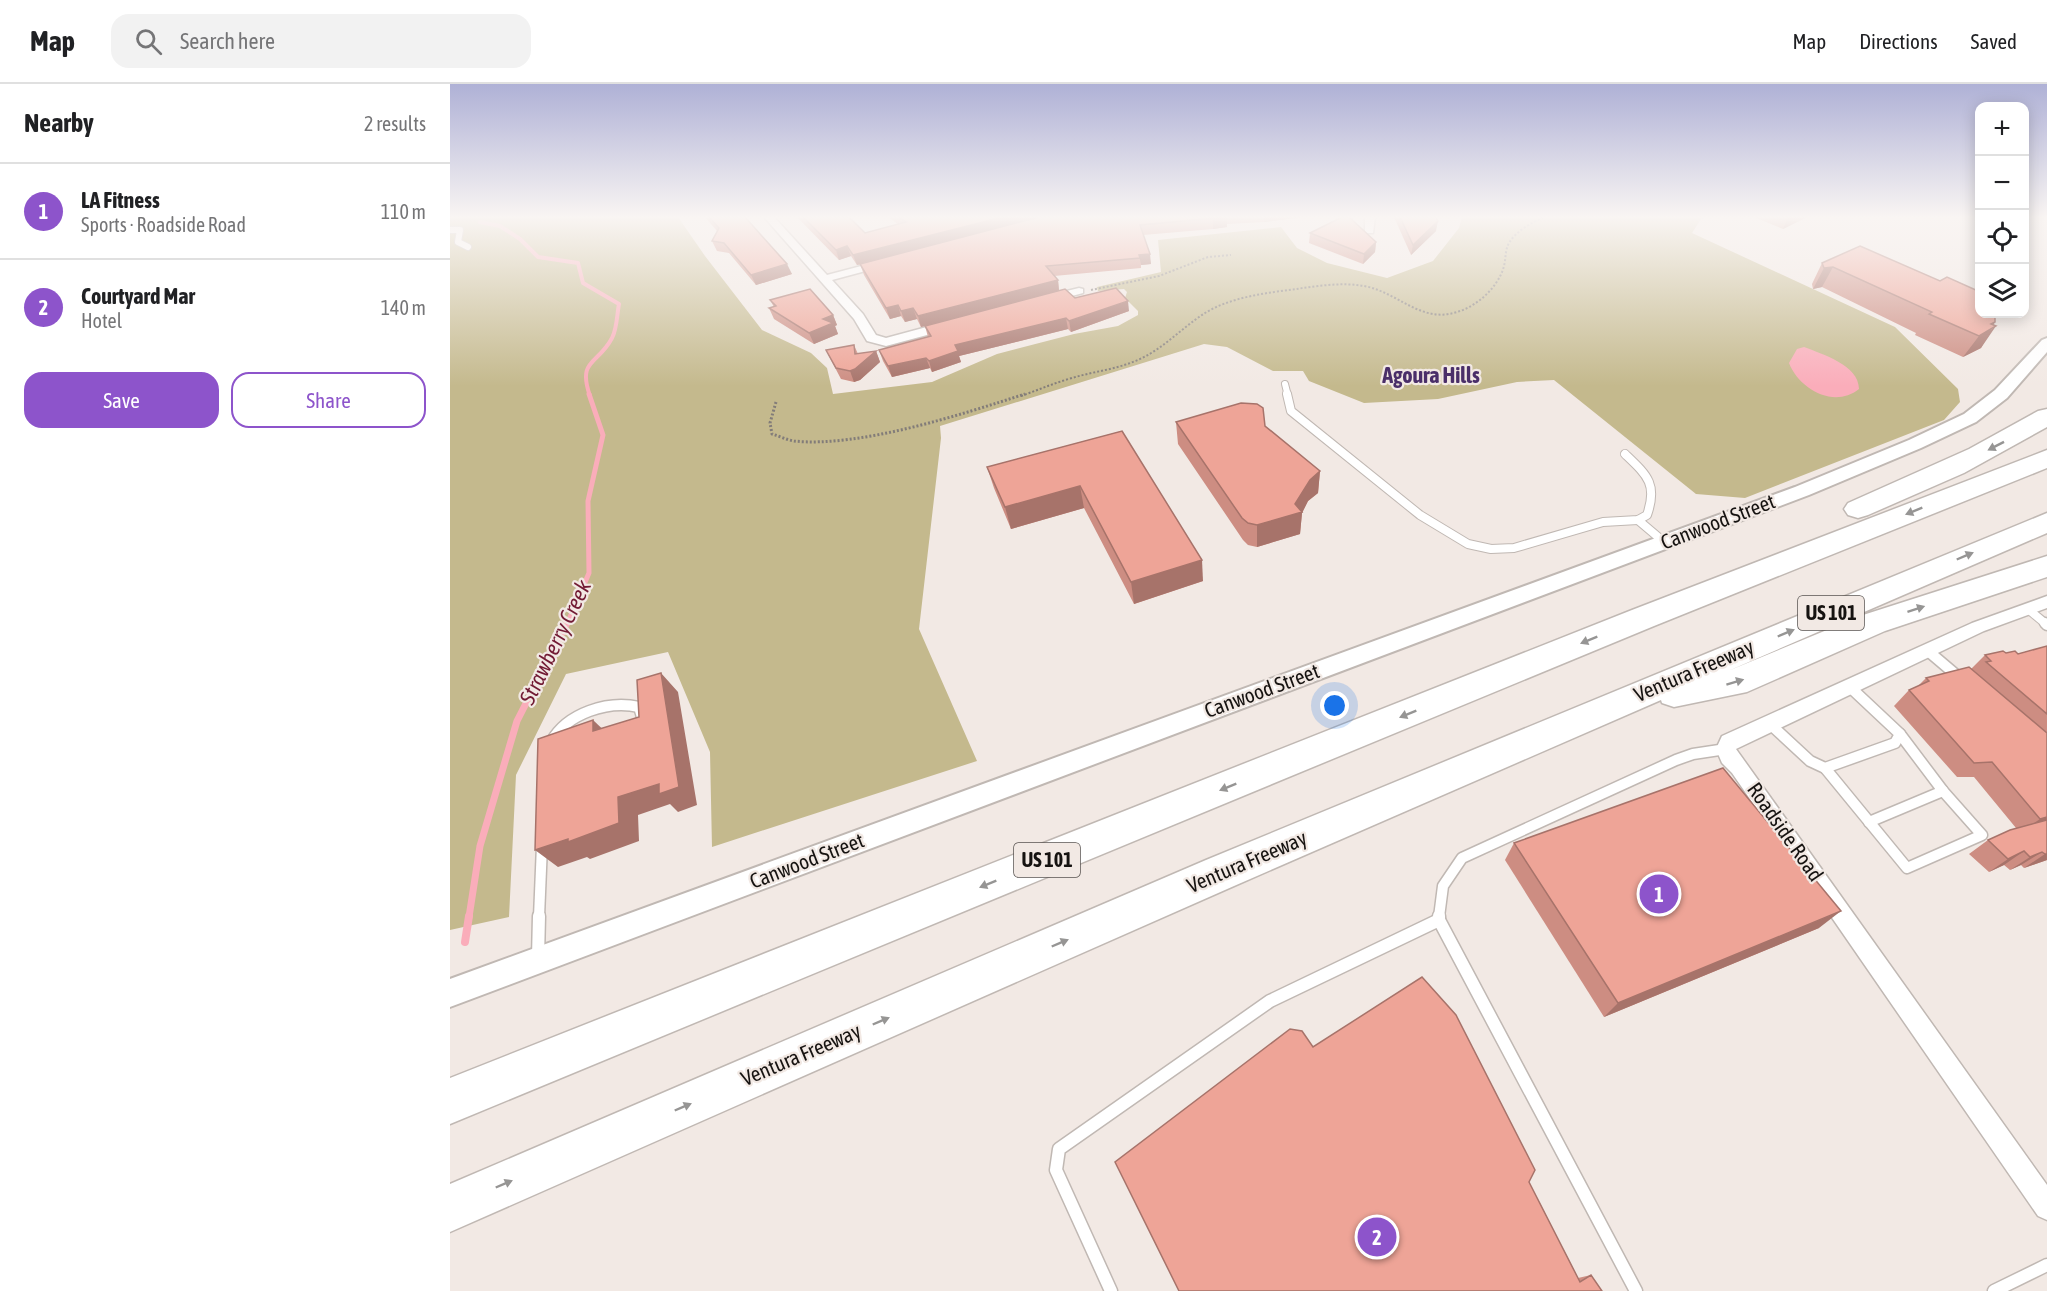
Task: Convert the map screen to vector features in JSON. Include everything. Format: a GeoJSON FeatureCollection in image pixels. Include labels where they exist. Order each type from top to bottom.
{"type":"FeatureCollection","features":[{"type":"Feature","properties":{"kind":"highway"},"geometry":{"type":"LineString","coordinates":[[1643,618],[1726,565],[1963,463],[2047,417]]}},
{"type":"Feature","properties":{"kind":"highway","name":"US 101"},"geometry":{"type":"LineString","coordinates":[[450,1101],[1643,618],[2047,458]]}},
{"type":"Feature","properties":{"kind":"highway","name":"Ventura Freeway"},"geometry":{"type":"LineString","coordinates":[[450,1208],[1616,705],[2047,522]]}},
{"type":"Feature","properties":{"kind":"highway"},"geometry":{"type":"LineString","coordinates":[[1616,705],[1735,683],[1874,623],[2047,566]]}},
{"type":"Feature","properties":{"kind":"street"},"geometry":{"type":"LineString","coordinates":[[820,273],[859,317],[871,338],[886,342],[897,340],[966,320]]}},
{"type":"Feature","properties":{"kind":"street"},"geometry":{"type":"LineString","coordinates":[[825,279],[846,273]]}},
{"type":"Feature","properties":{"kind":"street"},"geometry":{"type":"LineString","coordinates":[[1034,302],[1079,291]]}},
{"type":"Feature","properties":{"kind":"street","name":"Canwood Street"},"geometry":{"type":"LineString","coordinates":[[450,993],[1802,491],[1945,431],[1970,418],[2001,394],[2047,344]]}},
{"type":"Feature","properties":{"kind":"street"},"geometry":{"type":"LineString","coordinates":[[1726,749],[1729,742],[1851,688],[1978,627],[2038,606]]}},
{"type":"Feature","properties":{"kind":"street","name":"Roadside Road"},"geometry":{"type":"LineString","coordinates":[[1726,749],[1729,757],[1739,767],[2047,1206]]}},
{"type":"Feature","properties":{"kind":"lane"},"geometry":{"type":"LineString","coordinates":[[1285,384],[1291,411],[1420,515],[1468,544],[1491,549],[1514,548],[1602,522],[1638,520],[1647,515],[1653,502],[1653,491],[1646,473],[1625,454]]}},
{"type":"Feature","properties":{"kind":"lane"},"geometry":{"type":"LineString","coordinates":[[1638,520],[1664,542]]}},
{"type":"Feature","properties":{"kind":"lane"},"geometry":{"type":"LineString","coordinates":[[2038,606],[2047,625]]}},
{"type":"Feature","properties":{"kind":"lane"},"geometry":{"type":"LineString","coordinates":[[1928,651],[1965,683]]}},
{"type":"Feature","properties":{"kind":"lane"},"geometry":{"type":"LineString","coordinates":[[1770,724],[1810,761],[1825,768],[1907,868],[1982,836],[1942,791],[1900,734],[1851,688]]}},
{"type":"Feature","properties":{"kind":"lane"},"geometry":{"type":"LineString","coordinates":[[548,753],[554,734],[567,723],[584,713],[625,704],[639,707],[642,714],[642,733]]}},
{"type":"Feature","properties":{"kind":"lane"},"geometry":{"type":"LineString","coordinates":[[1825,768],[1895,743],[1900,734]]}},
{"type":"Feature","properties":{"kind":"lane"},"geometry":{"type":"LineString","coordinates":[[1636,1291],[1439,920],[1438,898],[1446,876],[1462,858],[1676,760],[1693,754],[1726,749]]}},
{"type":"Feature","properties":{"kind":"lane"},"geometry":{"type":"LineString","coordinates":[[1869,822],[1942,791]]}},
{"type":"Feature","properties":{"kind":"lane"},"geometry":{"type":"LineString","coordinates":[[538,962],[542,833]]}},
{"type":"Feature","properties":{"kind":"lane"},"geometry":{"type":"LineString","coordinates":[[1111,1291],[1056,1170],[1059,1149],[1270,1001],[1439,920]]}},
{"type":"Feature","properties":{"kind":"lane"},"geometry":{"type":"LineString","coordinates":[[1994,1291],[2047,1265]]}},
{"type":"Feature","properties":{"kind":"path"},"geometry":{"type":"LineString","coordinates":[[1079,291],[1102,289],[1166,273]]}},
{"type":"Feature","properties":{"kind":"path"},"geometry":{"type":"LineString","coordinates":[[776,402],[770,423],[772,434],[781,441],[820,441],[874,435],[1001,402],[1060,381],[1142,359],[1168,344],[1209,310],[1237,300],[1279,292],[1365,285],[1414,309],[1432,316],[1446,317],[1461,312],[1484,297],[1500,273]]}},
{"type":"Feature","properties":{"kind":"shaded area"},"geometry":{"type":"Polygon","coordinates":[[[450,273],[718,273],[762,330],[811,353],[827,368],[833,394],[932,382],[997,354],[1074,334],[1118,326],[1138,315],[1138,311],[1125,298],[1127,292],[1124,289],[1098,291],[1097,287],[1155,273],[1368,273],[1387,278],[1400,273],[1779,273],[1895,327],[1958,389],[1960,402],[1944,420],[1745,498],[1696,494],[1554,380],[1517,382],[1438,399],[1364,403],[1309,381],[1303,371],[1273,371],[1227,347],[1204,344],[940,426],[941,438],[919,629],[977,761],[712,847],[710,752],[668,652],[566,674],[516,775],[509,917],[450,930],[450,273]]]}},
{"type":"Feature","properties":{"kind":"shaded area"},"geometry":{"type":"Polygon","coordinates":[[[1804,347],[1846,367],[1853,373],[1859,389],[1849,395],[1839,397],[1818,393],[1809,388],[1801,381],[1789,363],[1797,349],[1804,347]]]}},
{"type":"Feature","properties":{"kind":"building"},"geometry":{"type":"Polygon","coordinates":[[[866,273],[1052,273],[1058,280],[918,316],[913,308],[901,311],[898,305],[886,308],[866,273]]]}},
{"type":"Feature","properties":{"kind":"building"},"geometry":{"type":"Polygon","coordinates":[[[1847,273],[1922,273],[1940,281],[1947,277],[1975,290],[1975,318],[1995,318],[1995,322],[1991,324],[1996,326],[1979,336],[1929,314],[1932,312],[1847,273]]]}},
{"type":"Feature","properties":{"kind":"building"},"geometry":{"type":"Polygon","coordinates":[[[1116,288],[1128,301],[1069,321],[1066,318],[955,345],[958,351],[929,361],[926,358],[888,366],[879,350],[931,336],[925,326],[1065,289],[1075,298],[1116,288]]]}},
{"type":"Feature","properties":{"kind":"building"},"geometry":{"type":"Polygon","coordinates":[[[810,289],[833,315],[823,319],[833,323],[809,333],[769,308],[776,306],[770,300],[810,289]]]}},
{"type":"Feature","properties":{"kind":"building"},"geometry":{"type":"Polygon","coordinates":[[[854,345],[855,354],[876,351],[855,369],[850,371],[836,368],[826,350],[854,345]]]}},
{"type":"Feature","properties":{"kind":"building"},"geometry":{"type":"Polygon","coordinates":[[[1241,403],[1257,404],[1263,408],[1265,426],[1320,471],[1310,480],[1295,504],[1302,512],[1257,525],[1248,523],[1242,518],[1176,422],[1241,403]]]}},
{"type":"Feature","properties":{"kind":"building"},"geometry":{"type":"Polygon","coordinates":[[[1122,431],[1202,560],[1131,582],[1080,486],[1005,507],[987,467],[1122,431]]]}},
{"type":"Feature","properties":{"kind":"building"},"geometry":{"type":"Polygon","coordinates":[[[2047,646],[2047,714],[1986,662],[1991,661],[1985,655],[2003,651],[2006,653],[2015,651],[2018,654],[2047,646]]]}},
{"type":"Feature","properties":{"kind":"building"},"geometry":{"type":"Polygon","coordinates":[[[1969,667],[2047,733],[2047,817],[2040,819],[1992,762],[1974,763],[1909,690],[1929,681],[1926,678],[1969,667]]]}},
{"type":"Feature","properties":{"kind":"building"},"geometry":{"type":"Polygon","coordinates":[[[661,673],[679,787],[659,794],[659,784],[618,797],[619,823],[568,842],[568,839],[535,850],[538,739],[593,720],[593,731],[639,717],[637,680],[661,673]]]}},
{"type":"Feature","properties":{"kind":"building"},"geometry":{"type":"Polygon","coordinates":[[[1723,768],[1841,911],[1618,1003],[1514,843],[1723,768]]]}},
{"type":"Feature","properties":{"kind":"building"},"geometry":{"type":"Polygon","coordinates":[[[2047,820],[2047,854],[2042,852],[2030,857],[2024,851],[2008,859],[1988,840],[2010,830],[2047,820]]]}},
{"type":"Feature","properties":{"kind":"building"},"geometry":{"type":"Polygon","coordinates":[[[1422,977],[1456,1015],[1535,1170],[1529,1182],[1580,1282],[1591,1275],[1602,1291],[1179,1291],[1115,1162],[1290,1029],[1302,1031],[1313,1047],[1422,977]]]}},
{"type":"Feature","properties":{"kind":"waterway","name":"Strawberry Creek"},"geometry":{"type":"LineString","coordinates":[[581,273],[583,283],[619,304],[614,334],[607,347],[591,363],[586,375],[590,396]]}},
{"type":"Feature","properties":{"kind":"waterway","name":"Strawberry Creek"},"geometry":{"type":"LineString","coordinates":[[567,624],[589,573],[588,501],[603,435],[589,394]]}},
{"type":"Feature","properties":{"kind":"waterway","name":"Strawberry Creek"},"geometry":{"type":"LineString","coordinates":[[469,917],[480,846],[517,721],[567,623]]}},
{"type":"Feature","properties":{"kind":"waterway","name":"Strawberry Creek"},"geometry":{"type":"LineString","coordinates":[[465,942],[469,916]]}},
{"type":"Feature","properties":{"kind":"place","name":"LA Fitness"},"geometry":{"type":"Point","coordinates":[1659,894]}},
{"type":"Feature","properties":{"kind":"place","name":"Courtyard Mar"},"geometry":{"type":"Point","coordinates":[1377,1237]}},
{"type":"Feature","properties":{"kind":"district","name":"Agoura Hills"},"geometry":{"type":"Point","coordinates":[1431,375]}}]}
